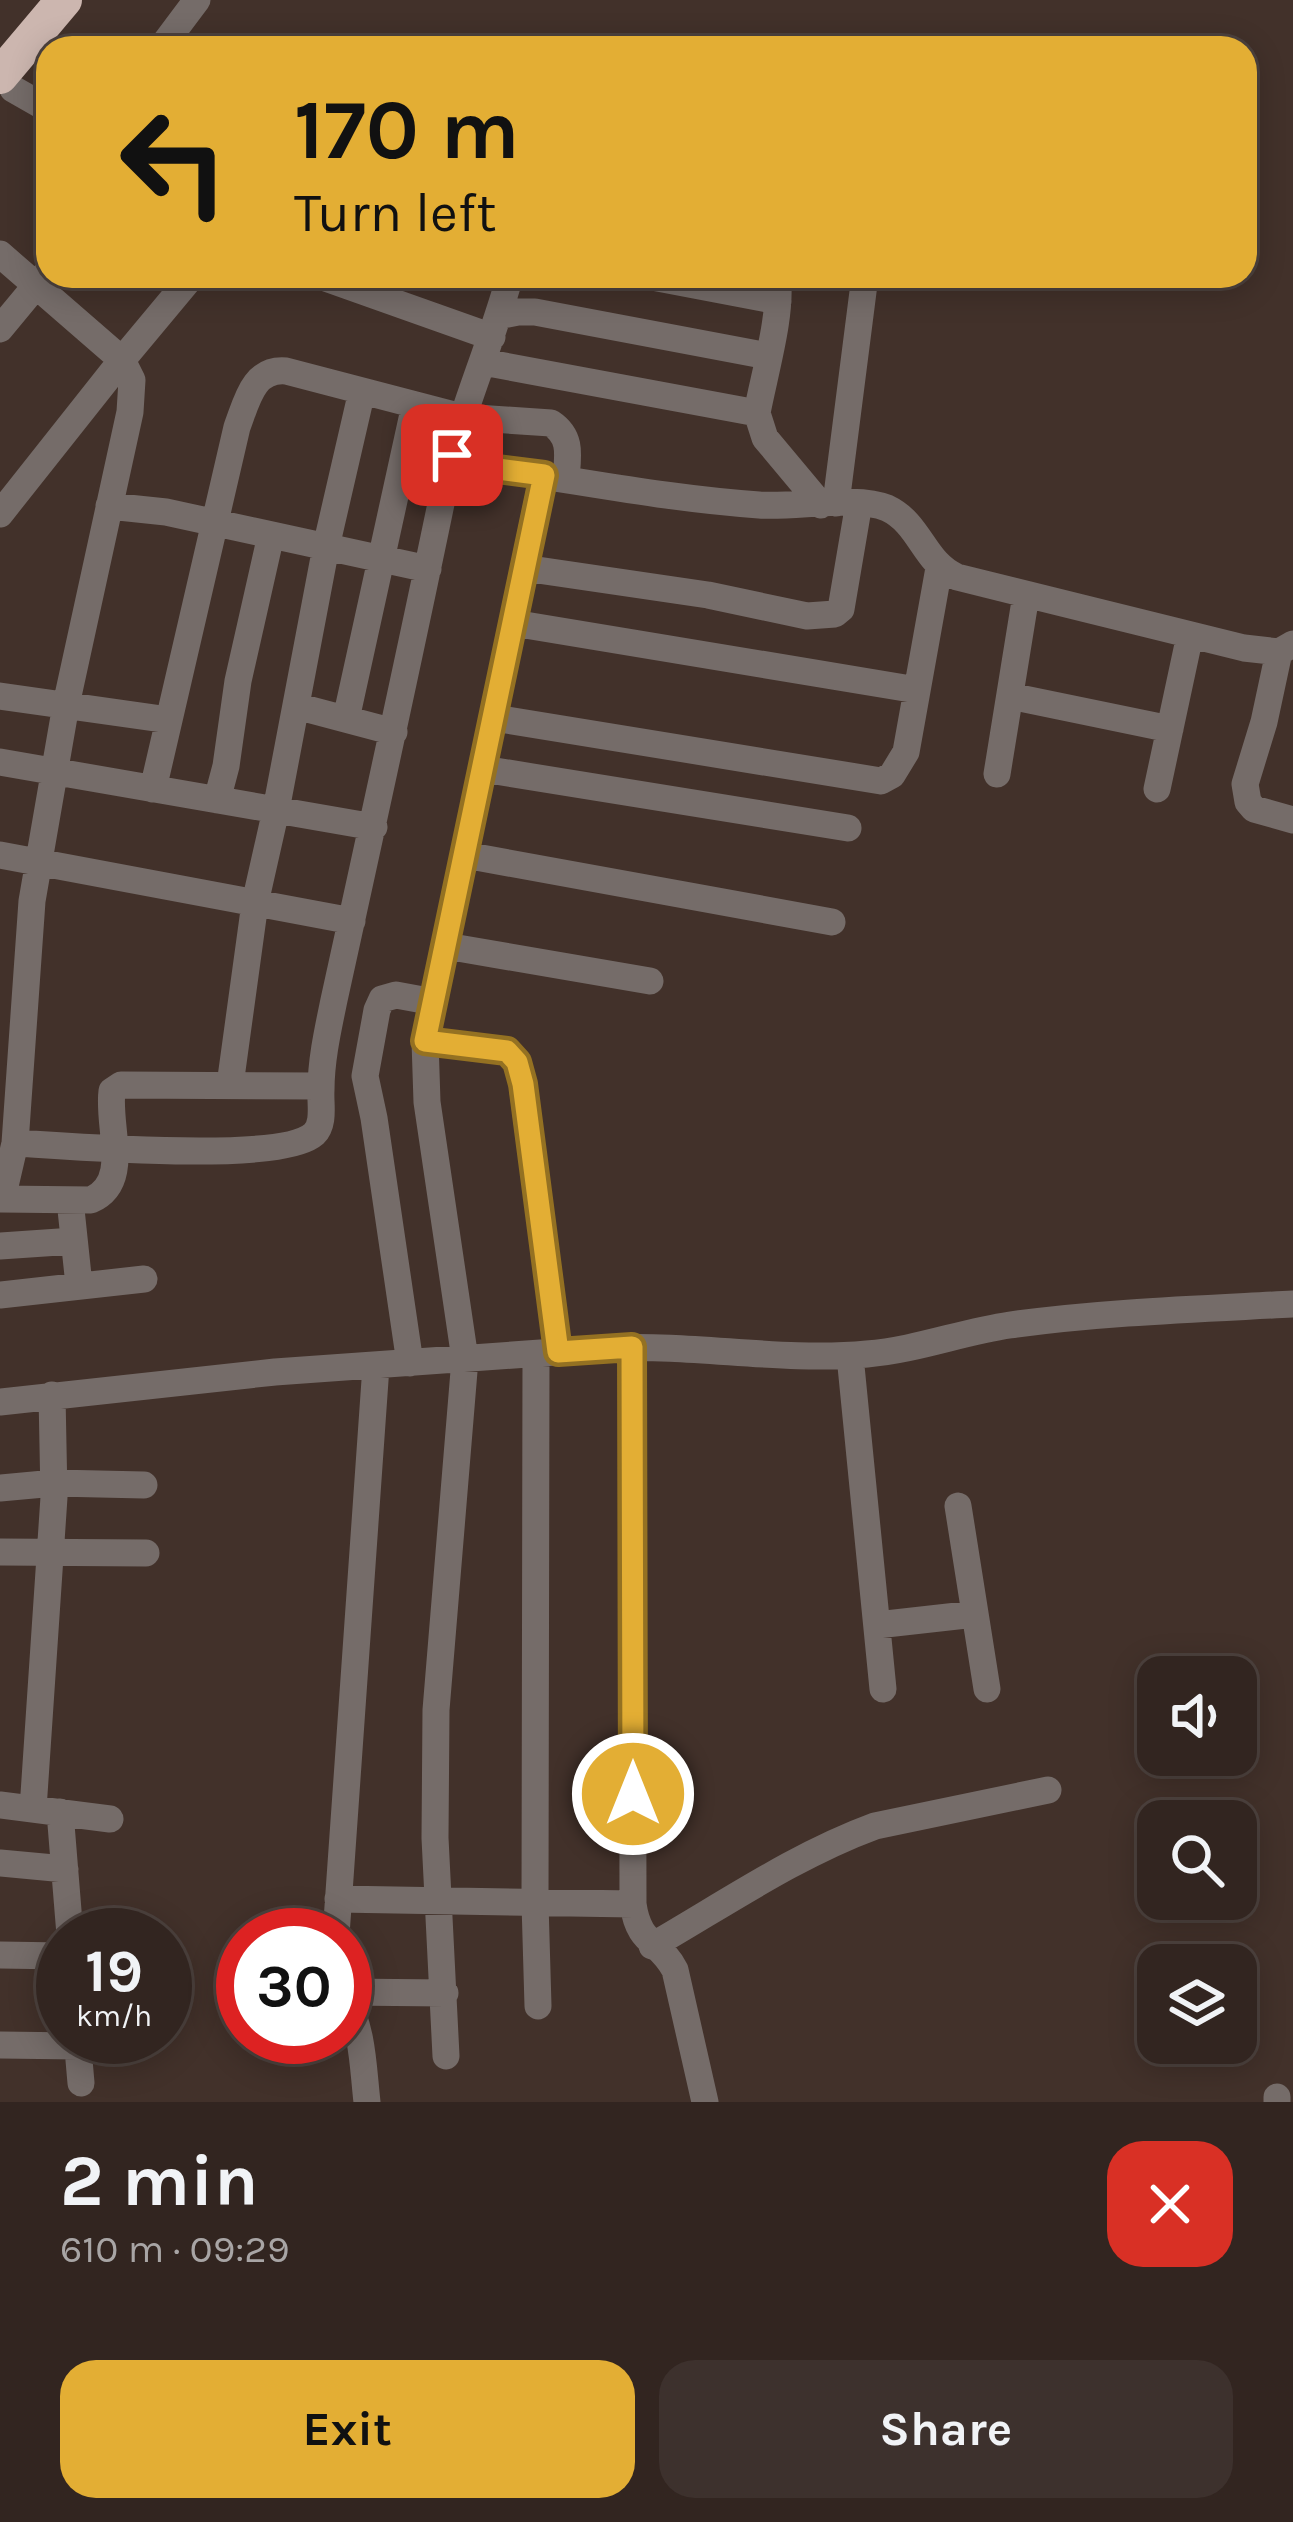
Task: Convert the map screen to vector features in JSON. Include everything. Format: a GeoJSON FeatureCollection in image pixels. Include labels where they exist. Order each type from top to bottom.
{"type":"FeatureCollection","features":[{"type":"Feature","properties":{"kind":"highway"},"geometry":{"type":"LineString","coordinates":[[40,36],[64,0]]}},
{"type":"Feature","properties":{"kind":"highway"},"geometry":{"type":"LineString","coordinates":[[58,36],[90,0]]}},
{"type":"Feature","properties":{"kind":"highway"},"geometry":{"type":"LineString","coordinates":[[4,90],[36,42]]}},
{"type":"Feature","properties":{"kind":"highway"},"geometry":{"type":"LineString","coordinates":[[4,90],[36,59]]}},
{"type":"Feature","properties":{"kind":"street"},"geometry":{"type":"LineString","coordinates":[[170,36],[197,0]]}},
{"type":"Feature","properties":{"kind":"street"},"geometry":{"type":"LineString","coordinates":[[4,90],[36,104]]}},
{"type":"Feature","properties":{"kind":"street"},"geometry":{"type":"LineString","coordinates":[[0,254],[36,276]]}},
{"type":"Feature","properties":{"kind":"street"},"geometry":{"type":"LineString","coordinates":[[0,328],[36,285]]}},
{"type":"Feature","properties":{"kind":"street"},"geometry":{"type":"LineString","coordinates":[[50,288],[122,359],[133,380],[53,772],[28,931],[15,1143],[1,1199],[91,1200],[104,1194],[115,1170],[112,1091],[122,1085],[320,1086]]}},
{"type":"Feature","properties":{"kind":"street"},"geometry":{"type":"LineString","coordinates":[[0,514],[182,288]]}},
{"type":"Feature","properties":{"kind":"street"},"geometry":{"type":"LineString","coordinates":[[353,288],[491,338],[757,413]]}},
{"type":"Feature","properties":{"kind":"street"},"geometry":{"type":"LineString","coordinates":[[15,1143],[198,1151],[252,1148],[303,1140],[320,1124],[328,1031],[450,463],[506,288]]}},
{"type":"Feature","properties":{"kind":"street"},"geometry":{"type":"LineString","coordinates":[[777,288],[757,413],[764,437],[839,504]]}},
{"type":"Feature","properties":{"kind":"street"},"geometry":{"type":"LineString","coordinates":[[524,568],[687,591],[807,616],[835,614],[841,609],[839,504],[864,288]]}},
{"type":"Feature","properties":{"kind":"street"},"geometry":{"type":"LineString","coordinates":[[491,338],[518,312],[535,312],[768,356]]}},
{"type":"Feature","properties":{"kind":"street"},"geometry":{"type":"LineString","coordinates":[[153,789],[237,427],[262,375],[271,369],[286,371],[462,417],[551,423],[561,429],[568,445],[524,568],[425,1041],[431,1133],[465,1359],[436,1710],[435,1822],[446,2056]]}},
{"type":"Feature","properties":{"kind":"street"},"geometry":{"type":"LineString","coordinates":[[230,1084],[255,903],[362,391]]}},
{"type":"Feature","properties":{"kind":"street"},"geometry":{"type":"LineString","coordinates":[[346,719],[416,405]]}},
{"type":"Feature","properties":{"kind":"street"},"geometry":{"type":"LineString","coordinates":[[450,463],[760,505],[884,507],[920,538],[939,568],[957,577],[1190,635],[1286,648],[1248,769],[1245,794],[1254,808],[1293,820]]}},
{"type":"Feature","properties":{"kind":"street"},"geometry":{"type":"LineString","coordinates":[[109,506],[166,512],[428,568]]}},
{"type":"Feature","properties":{"kind":"street"},"geometry":{"type":"LineString","coordinates":[[217,800],[271,535]]}},
{"type":"Feature","properties":{"kind":"street"},"geometry":{"type":"LineString","coordinates":[[494,718],[880,781],[892,776],[906,752],[939,568]]}},
{"type":"Feature","properties":{"kind":"street"},"geometry":{"type":"LineString","coordinates":[[997,774],[1026,596]]}},
{"type":"Feature","properties":{"kind":"street"},"geometry":{"type":"LineString","coordinates":[[513,622],[917,690]]}},
{"type":"Feature","properties":{"kind":"street"},"geometry":{"type":"LineString","coordinates":[[1157,789],[1190,635]]}},
{"type":"Feature","properties":{"kind":"street"},"geometry":{"type":"LineString","coordinates":[[0,696],[169,720]]}},
{"type":"Feature","properties":{"kind":"street"},"geometry":{"type":"LineString","coordinates":[[1010,696],[1170,729]]}},
{"type":"Feature","properties":{"kind":"street"},"geometry":{"type":"LineString","coordinates":[[296,706],[394,732]]}},
{"type":"Feature","properties":{"kind":"street"},"geometry":{"type":"LineString","coordinates":[[0,762],[374,827]]}},
{"type":"Feature","properties":{"kind":"street"},"geometry":{"type":"LineString","coordinates":[[483,769],[848,828]]}},
{"type":"Feature","properties":{"kind":"street"},"geometry":{"type":"LineString","coordinates":[[0,855],[352,921]]}},
{"type":"Feature","properties":{"kind":"street"},"geometry":{"type":"LineString","coordinates":[[465,855],[832,922]]}},
{"type":"Feature","properties":{"kind":"street"},"geometry":{"type":"LineString","coordinates":[[446,946],[650,981]]}},
{"type":"Feature","properties":{"kind":"street"},"geometry":{"type":"LineString","coordinates":[[410,1363],[365,1076],[382,999],[396,995],[434,1002]]}},
{"type":"Feature","properties":{"kind":"street"},"geometry":{"type":"LineString","coordinates":[[425,1041],[507,1051],[517,1062],[523,1084],[547,1353],[535,1903],[538,2006]]}},
{"type":"Feature","properties":{"kind":"street"},"geometry":{"type":"LineString","coordinates":[[70,1200],[79,1285]]}},
{"type":"Feature","properties":{"kind":"street"},"geometry":{"type":"LineString","coordinates":[[0,1246],[74,1241]]}},
{"type":"Feature","properties":{"kind":"street"},"geometry":{"type":"LineString","coordinates":[[0,1295],[144,1279]]}},
{"type":"Feature","properties":{"kind":"street"},"geometry":{"type":"LineString","coordinates":[[0,1402],[251,1374],[632,1347],[850,1356],[1064,1318],[1293,1304]]}},
{"type":"Feature","properties":{"kind":"street"},"geometry":{"type":"LineString","coordinates":[[632,1347],[633,1904],[643,1937],[666,1954],[675,1970],[706,2102]]}},
{"type":"Feature","properties":{"kind":"street"},"geometry":{"type":"LineString","coordinates":[[850,1356],[883,1689]]}},
{"type":"Feature","properties":{"kind":"street"},"geometry":{"type":"LineString","coordinates":[[338,1908],[376,1366]]}},
{"type":"Feature","properties":{"kind":"street"},"geometry":{"type":"LineString","coordinates":[[52,1395],[55,1484],[46,1811],[64,1870],[68,1908]]}},
{"type":"Feature","properties":{"kind":"street"},"geometry":{"type":"LineString","coordinates":[[0,1488],[144,1485]]}},
{"type":"Feature","properties":{"kind":"street"},"geometry":{"type":"LineString","coordinates":[[958,1505],[987,1689]]}},
{"type":"Feature","properties":{"kind":"street"},"geometry":{"type":"LineString","coordinates":[[0,1552],[146,1553]]}},
{"type":"Feature","properties":{"kind":"street"},"geometry":{"type":"LineString","coordinates":[[877,1625],[975,1613]]}},
{"type":"Feature","properties":{"kind":"street"},"geometry":{"type":"LineString","coordinates":[[652,1946],[854,1834],[1048,1790]]}},
{"type":"Feature","properties":{"kind":"street"},"geometry":{"type":"LineString","coordinates":[[0,1805],[110,1819]]}},
{"type":"Feature","properties":{"kind":"street"},"geometry":{"type":"LineString","coordinates":[[0,1863],[64,1870]]}},
{"type":"Feature","properties":{"kind":"street"},"geometry":{"type":"LineString","coordinates":[[338,1899],[633,1904]]}},
{"type":"Feature","properties":{"kind":"street"},"geometry":{"type":"LineString","coordinates":[[0,1955],[36,1956]]}},
{"type":"Feature","properties":{"kind":"street"},"geometry":{"type":"LineString","coordinates":[[372,1994],[445,1993]]}},
{"type":"Feature","properties":{"kind":"street"},"geometry":{"type":"LineString","coordinates":[[0,2045],[36,2043]]}},
{"type":"Feature","properties":{"kind":"street"},"geometry":{"type":"LineString","coordinates":[[80,2064],[81,2083]]}},
{"type":"Feature","properties":{"kind":"street"},"geometry":{"type":"LineString","coordinates":[[362,2064],[367,2102]]}},
{"type":"Feature","properties":{"kind":"route"},"geometry":{"type":"LineString","coordinates":[[452,455],[450,463],[544,475],[425,1041],[512,1054],[523,1084],[558,1352],[632,1347],[633,1794]]}}]}
